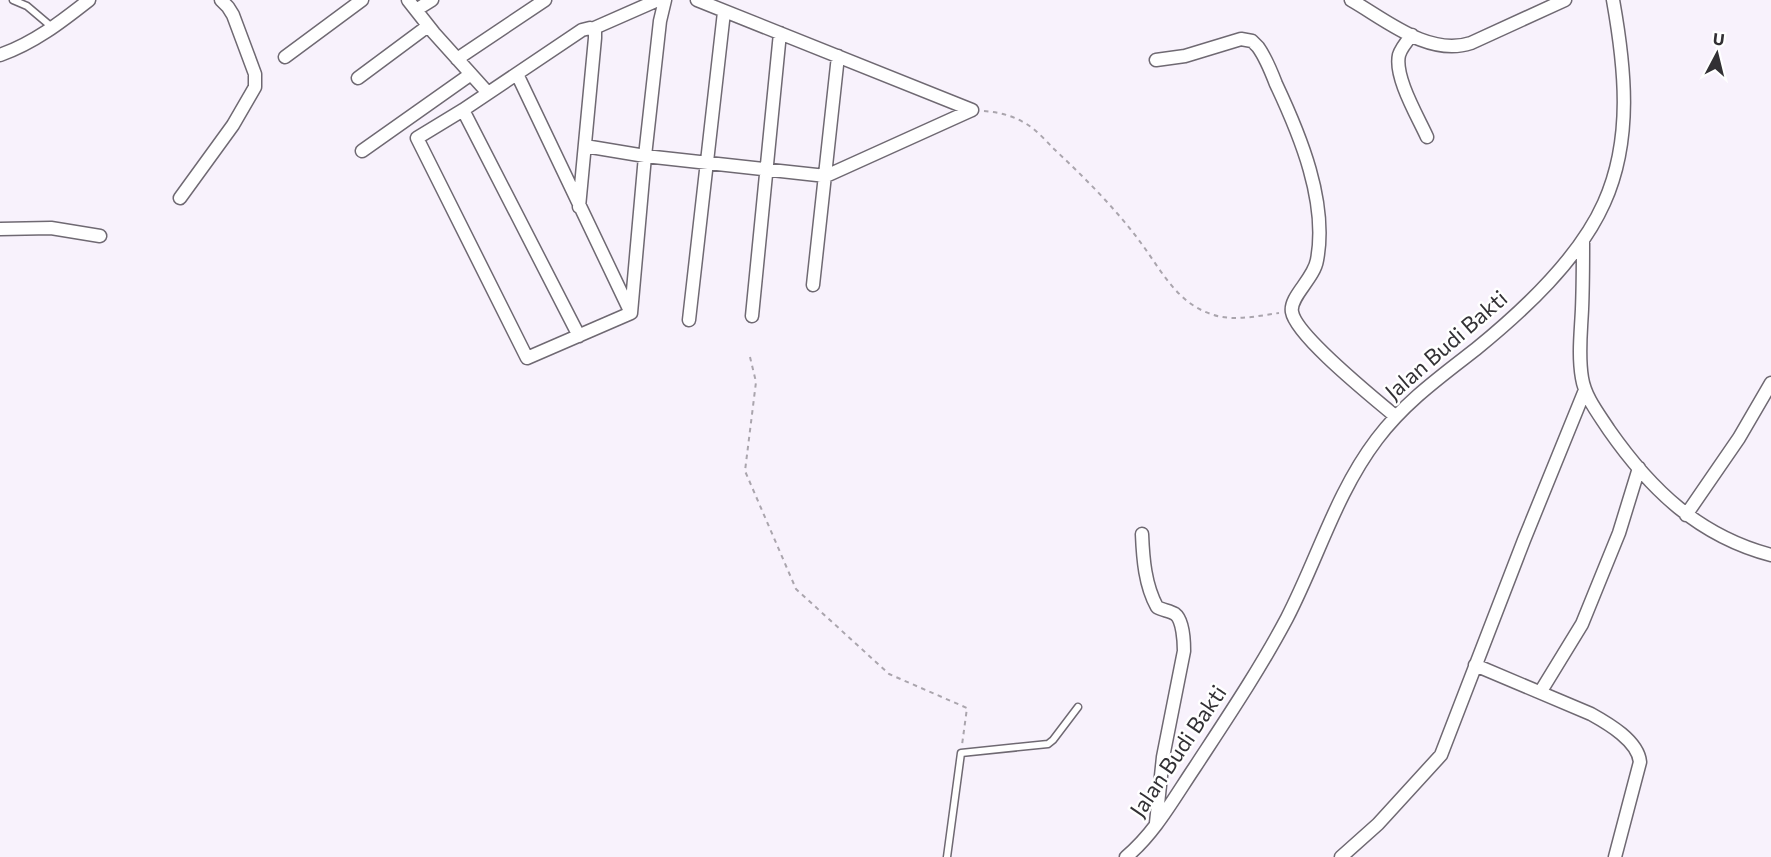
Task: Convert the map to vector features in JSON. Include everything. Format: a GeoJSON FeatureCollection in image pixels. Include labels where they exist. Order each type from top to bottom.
{"type":"FeatureCollection","features":[{"type":"Feature","properties":{"kind":"street"},"geometry":{"type":"LineString","coordinates":[[0,55],[54,28],[89,0]]}},
{"type":"Feature","properties":{"kind":"street"},"geometry":{"type":"LineString","coordinates":[[180,198],[233,125],[255,87],[255,74],[232,15],[221,0]]}},
{"type":"Feature","properties":{"kind":"street"},"geometry":{"type":"LineString","coordinates":[[285,57],[362,0]]}},
{"type":"Feature","properties":{"kind":"street"},"geometry":{"type":"LineString","coordinates":[[432,0],[412,5],[488,93]]}},
{"type":"Feature","properties":{"kind":"street"},"geometry":{"type":"LineString","coordinates":[[458,59],[545,0]]}},
{"type":"Feature","properties":{"kind":"street"},"geometry":{"type":"LineString","coordinates":[[631,313],[527,358],[417,138],[582,30],[592,29],[658,0]]}},
{"type":"Feature","properties":{"kind":"street"},"geometry":{"type":"LineString","coordinates":[[631,313],[645,156],[664,0]]}},
{"type":"Feature","properties":{"kind":"street"},"geometry":{"type":"LineString","coordinates":[[697,0],[972,110]]}},
{"type":"Feature","properties":{"kind":"street"},"geometry":{"type":"LineString","coordinates":[[1351,0],[1412,35],[1438,46],[1461,46],[1565,0]]}},
{"type":"Feature","properties":{"kind":"street","name":"Jalan Budi Bakti"},"geometry":{"type":"LineString","coordinates":[[1126,857],[1156,825],[1229,716],[1287,617],[1329,522],[1359,464],[1395,416],[1428,386],[1513,318],[1551,278],[1593,225],[1619,163],[1625,105],[1621,40],[1613,0]]}},
{"type":"Feature","properties":{"kind":"street"},"geometry":{"type":"LineString","coordinates":[[690,320],[723,12]]}},
{"type":"Feature","properties":{"kind":"street"},"geometry":{"type":"LineString","coordinates":[[358,78],[428,26]]}},
{"type":"Feature","properties":{"kind":"street"},"geometry":{"type":"LineString","coordinates":[[579,207],[595,38],[592,29]]}},
{"type":"Feature","properties":{"kind":"street"},"geometry":{"type":"LineString","coordinates":[[752,316],[780,33]]}},
{"type":"Feature","properties":{"kind":"street"},"geometry":{"type":"LineString","coordinates":[[1412,35],[1400,52],[1398,64],[1407,93],[1427,137]]}},
{"type":"Feature","properties":{"kind":"street"},"geometry":{"type":"LineString","coordinates":[[1156,60],[1185,56],[1241,39],[1252,41],[1262,52],[1300,138],[1317,205],[1319,233],[1316,265],[1312,276],[1294,299],[1292,311],[1300,327],[1326,356],[1395,416]]}},
{"type":"Feature","properties":{"kind":"street"},"geometry":{"type":"LineString","coordinates":[[813,285],[838,56]]}},
{"type":"Feature","properties":{"kind":"street"},"geometry":{"type":"LineString","coordinates":[[362,150],[471,74]]}},
{"type":"Feature","properties":{"kind":"street"},"geometry":{"type":"LineString","coordinates":[[517,74],[631,313]]}},
{"type":"Feature","properties":{"kind":"street"},"geometry":{"type":"LineString","coordinates":[[463,110],[579,336]]}},
{"type":"Feature","properties":{"kind":"street"},"geometry":{"type":"LineString","coordinates":[[585,146],[645,156],[826,176],[972,110]]}},
{"type":"Feature","properties":{"kind":"street"},"geometry":{"type":"LineString","coordinates":[[0,229],[51,228],[100,237]]}},
{"type":"Feature","properties":{"kind":"street"},"geometry":{"type":"LineString","coordinates":[[1582,241],[1584,275],[1580,360],[1585,390],[1594,408],[1639,468],[1664,496],[1686,515],[1722,538],[1751,550],[1771,555]]}},
{"type":"Feature","properties":{"kind":"street"},"geometry":{"type":"LineString","coordinates":[[1686,515],[1739,438],[1771,383]]}},
{"type":"Feature","properties":{"kind":"street"},"geometry":{"type":"LineString","coordinates":[[1341,857],[1378,824],[1441,755],[1542,492],[1585,390]]}},
{"type":"Feature","properties":{"kind":"street"},"geometry":{"type":"LineString","coordinates":[[1541,691],[1586,615],[1618,533],[1639,468]]}},
{"type":"Feature","properties":{"kind":"street"},"geometry":{"type":"LineString","coordinates":[[1142,534],[1151,596],[1157,607],[1178,617],[1184,641],[1163,757],[1156,825]]}},
{"type":"Feature","properties":{"kind":"street"},"geometry":{"type":"LineString","coordinates":[[1476,665],[1541,691],[1607,723],[1636,749],[1640,755],[1640,762],[1615,857]]}},
{"type":"Feature","properties":{"kind":"lane"},"geometry":{"type":"LineString","coordinates":[[14,0],[27,6],[54,28]]}},
{"type":"Feature","properties":{"kind":"lane"},"geometry":{"type":"LineString","coordinates":[[947,857],[961,753],[1048,744],[1078,707]]}},
{"type":"Feature","properties":{"kind":"path"},"geometry":{"type":"LineString","coordinates":[[972,110],[994,112],[1012,117],[1025,123],[1040,136],[1117,212],[1176,291],[1198,309],[1225,317],[1292,311]]}},
{"type":"Feature","properties":{"kind":"path"},"geometry":{"type":"LineString","coordinates":[[750,357],[756,382],[745,471],[796,589],[889,674],[967,708],[961,753]]}}]}
